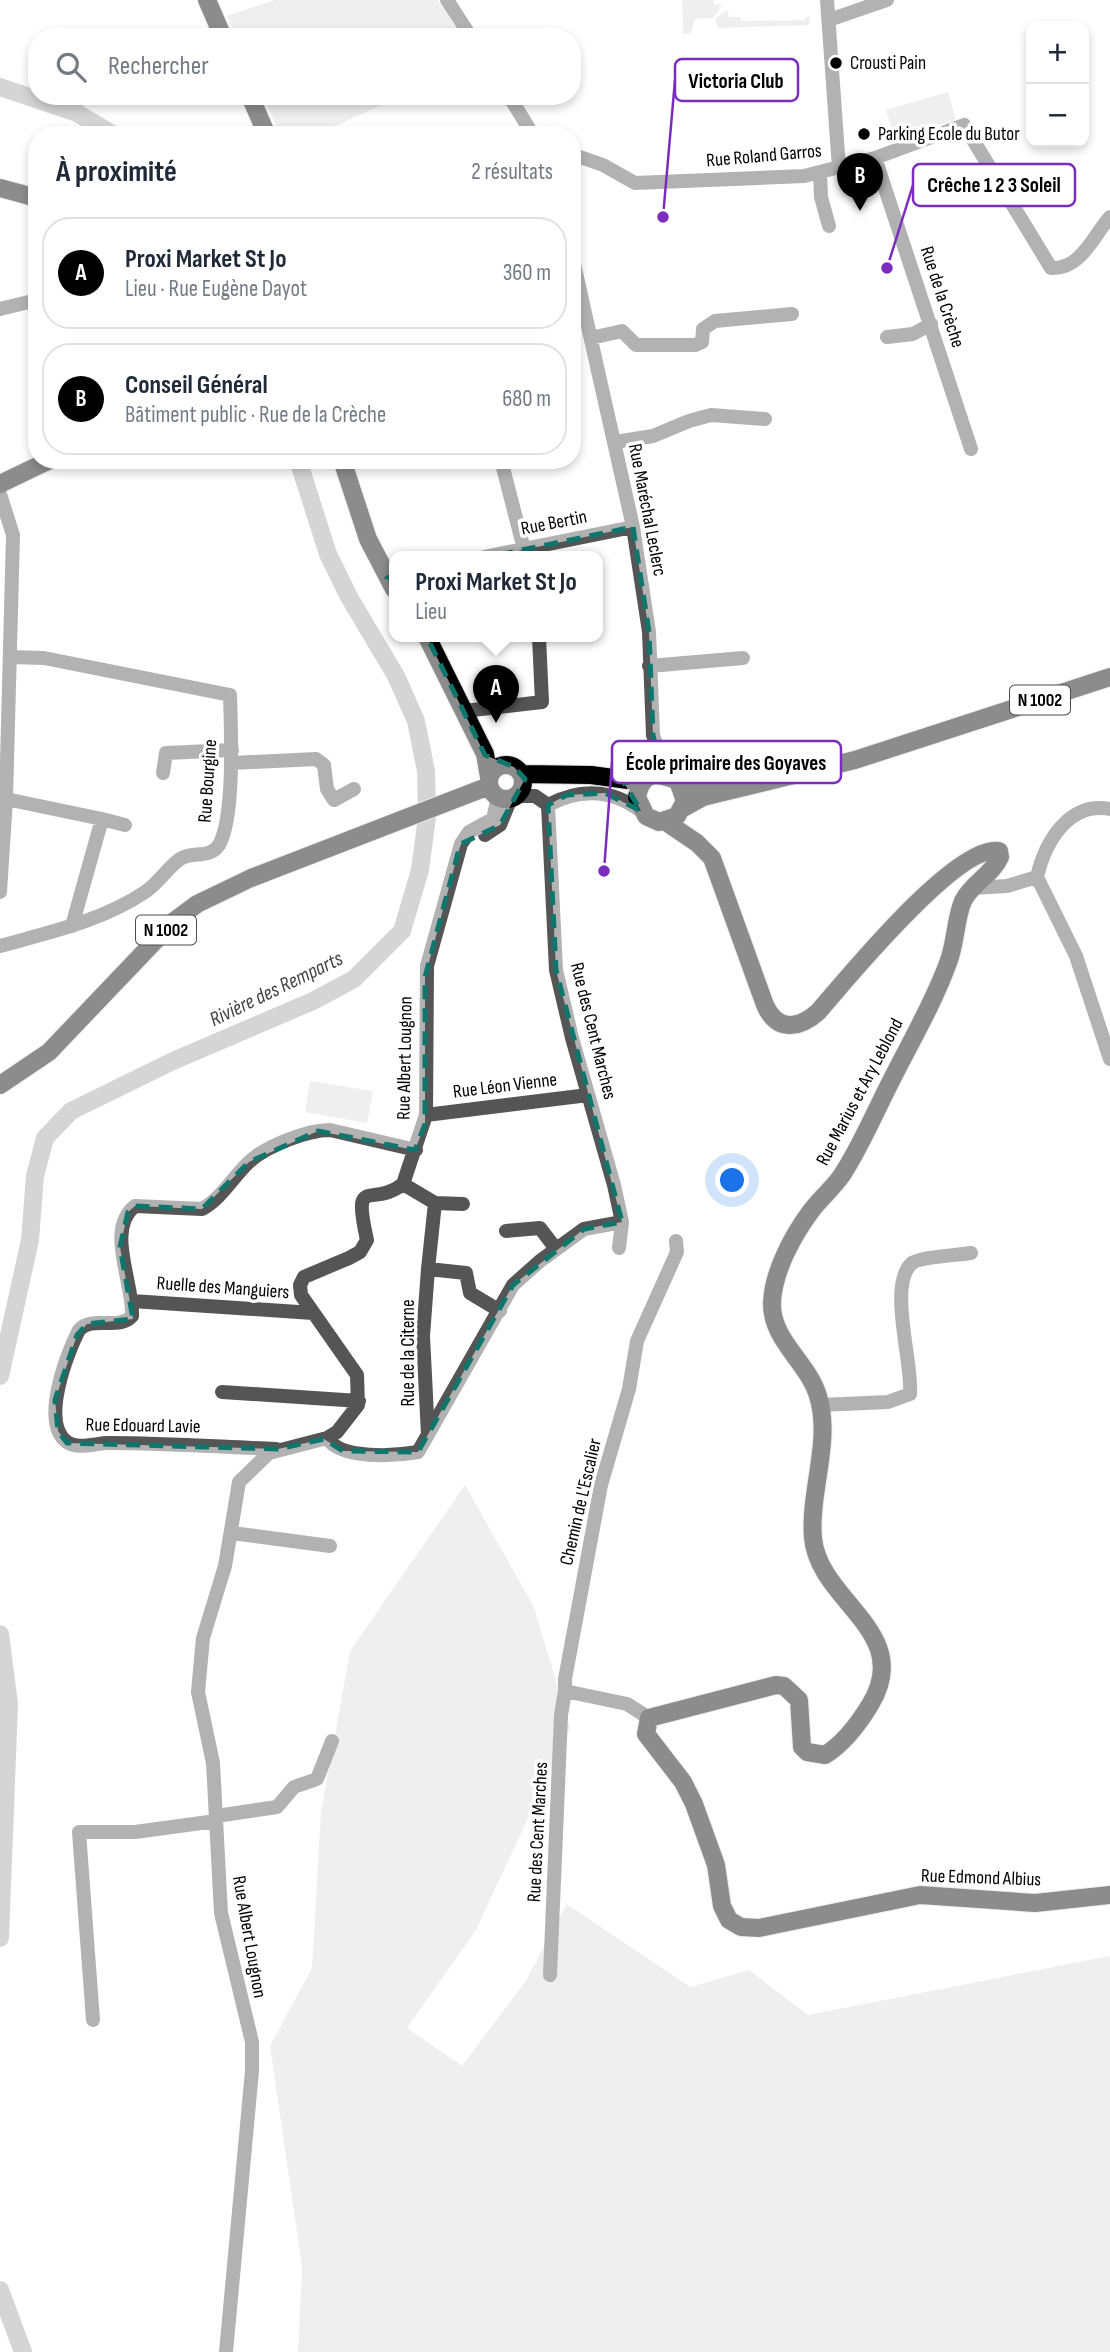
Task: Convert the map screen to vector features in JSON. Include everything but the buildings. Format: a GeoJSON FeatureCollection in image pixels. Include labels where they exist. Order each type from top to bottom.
{"type":"FeatureCollection","features":[{"type":"Feature","properties":{"kind":"main road"},"geometry":{"type":"LineString","coordinates":[[207,0],[219,28]]}},
{"type":"Feature","properties":{"kind":"main road"},"geometry":{"type":"LineString","coordinates":[[254,105],[263,126]]}},
{"type":"Feature","properties":{"kind":"main road"},"geometry":{"type":"LineString","coordinates":[[0,188],[28,196]]}},
{"type":"Feature","properties":{"kind":"main road"},"geometry":{"type":"LineString","coordinates":[[0,484],[31,469]]}},
{"type":"Feature","properties":{"kind":"main road"},"geometry":{"type":"LineString","coordinates":[[345,469],[368,539],[389,576]]}},
{"type":"Feature","properties":{"kind":"main road"},"geometry":{"type":"LineString","coordinates":[[430,642],[485,755],[507,788]]}},
{"type":"Feature","properties":{"kind":"main road","name":"N 1002"},"geometry":{"type":"LineString","coordinates":[[677,814],[703,797],[855,760],[1110,677]]}},
{"type":"Feature","properties":{"kind":"main road","name":"N 1002"},"geometry":{"type":"LineString","coordinates":[[485,755],[514,767],[507,788]]}},
{"type":"Feature","properties":{"kind":"main road"},"geometry":{"type":"LineString","coordinates":[[617,781],[639,808],[652,820],[677,814],[685,794],[678,781],[661,774],[643,782],[637,797],[639,808]]}},
{"type":"Feature","properties":{"kind":"main road","name":"N 1002"},"geometry":{"type":"LineString","coordinates":[[0,1085],[49,1052],[173,922],[197,904],[251,878],[462,797],[507,788],[542,775],[592,775],[617,781],[643,782]]}},
{"type":"Feature","properties":{"kind":"main road","name":"N 1002"},"geometry":{"type":"LineString","coordinates":[[678,781],[731,782],[781,777]]}},
{"type":"Feature","properties":{"kind":"main road","name":"Rue Marius et Ary Leblond"},"geometry":{"type":"LineString","coordinates":[[649,1718],[708,1704],[765,1685],[784,1686],[799,1700],[802,1747],[807,1752],[825,1755],[845,1738],[877,1694],[881,1658],[874,1636],[820,1568],[815,1552],[813,1517],[820,1405],[811,1379],[779,1333],[772,1303],[775,1283],[797,1231],[850,1163],[933,998],[949,961],[959,914],[972,888],[998,862],[999,851],[985,851],[926,892],[818,1012],[801,1025],[782,1025],[769,1014],[716,865],[677,814]]}},
{"type":"Feature","properties":{"kind":"main road","name":"Rue Edmond Albius"},"geometry":{"type":"LineString","coordinates":[[649,1718],[646,1734],[683,1783],[703,1827],[716,1865],[722,1906],[729,1920],[741,1927],[759,1928],[920,1895],[1035,1903],[1110,1895]]}},
{"type":"Feature","properties":{"kind":"street"},"geometry":{"type":"LineString","coordinates":[[447,0],[465,28]]}},
{"type":"Feature","properties":{"kind":"street","name":"Rue Roland Garros"},"geometry":{"type":"LineString","coordinates":[[581,159],[603,165],[635,183],[820,173],[839,169],[827,0]]}},
{"type":"Feature","properties":{"kind":"street"},"geometry":{"type":"LineString","coordinates":[[829,20],[887,0]]}},
{"type":"Feature","properties":{"kind":"street"},"geometry":{"type":"LineString","coordinates":[[515,105],[527,126]]}},
{"type":"Feature","properties":{"kind":"street"},"geometry":{"type":"LineString","coordinates":[[839,169],[964,125],[1051,268],[1065,267],[1076,260],[1110,217]]}},
{"type":"Feature","properties":{"kind":"street","name":"Rue de la Crèche"},"geometry":{"type":"LineString","coordinates":[[875,158],[971,449]]}},
{"type":"Feature","properties":{"kind":"street"},"geometry":{"type":"LineString","coordinates":[[820,173],[821,197],[829,226]]}},
{"type":"Feature","properties":{"kind":"street","name":"Rue Maréchal Leclerc"},"geometry":{"type":"LineString","coordinates":[[581,294],[632,527],[649,632],[653,735],[660,756],[661,774]]}},
{"type":"Feature","properties":{"kind":"street"},"geometry":{"type":"LineString","coordinates":[[0,309],[28,302]]}},
{"type":"Feature","properties":{"kind":"street"},"geometry":{"type":"LineString","coordinates":[[591,338],[622,331],[636,345],[695,345],[702,341],[703,329],[715,321],[792,314]]}},
{"type":"Feature","properties":{"kind":"street"},"geometry":{"type":"LineString","coordinates":[[887,337],[914,334],[931,324]]}},
{"type":"Feature","properties":{"kind":"street"},"geometry":{"type":"LineString","coordinates":[[615,442],[653,436],[711,415],[765,419]]}},
{"type":"Feature","properties":{"kind":"street"},"geometry":{"type":"LineString","coordinates":[[503,469],[525,551]]}},
{"type":"Feature","properties":{"kind":"street"},"geometry":{"type":"LineString","coordinates":[[0,494],[13,535],[10,657],[4,712],[6,799],[2,827],[0,892]]}},
{"type":"Feature","properties":{"kind":"street","name":"Rue Bertin"},"geometry":{"type":"LineString","coordinates":[[529,551],[632,527]]}},
{"type":"Feature","properties":{"kind":"street"},"geometry":{"type":"LineString","coordinates":[[464,711],[542,702],[539,642]]}},
{"type":"Feature","properties":{"kind":"street","name":"Rue Bourgine"},"geometry":{"type":"LineString","coordinates":[[0,946],[72,926],[120,908],[149,890],[182,857],[206,854],[218,848],[224,833],[232,757],[230,695],[44,657],[10,657]]}},
{"type":"Feature","properties":{"kind":"street"},"geometry":{"type":"LineString","coordinates":[[649,666],[743,658]]}},
{"type":"Feature","properties":{"kind":"street"},"geometry":{"type":"LineString","coordinates":[[163,773],[166,753],[316,759],[324,765],[327,789],[334,800],[354,789]]}},
{"type":"Feature","properties":{"kind":"street"},"geometry":{"type":"LineString","coordinates":[[507,788],[535,796],[548,805],[567,795],[605,793],[618,796],[639,808]]}},
{"type":"Feature","properties":{"kind":"street","name":"Rue Albert Lougnon"},"geometry":{"type":"LineString","coordinates":[[403,1184],[426,1115],[425,977],[461,844],[469,832],[493,819],[507,788]]}},
{"type":"Feature","properties":{"kind":"street"},"geometry":{"type":"LineString","coordinates":[[6,799],[125,825]]}},
{"type":"Feature","properties":{"kind":"street","name":"Rue des Cent Marches"},"geometry":{"type":"LineString","coordinates":[[548,805],[556,970],[622,1222]]}},
{"type":"Feature","properties":{"kind":"street"},"geometry":{"type":"LineString","coordinates":[[1110,809],[1092,808],[1064,821],[1051,840],[1037,877],[1076,956],[1110,1059]]}},
{"type":"Feature","properties":{"kind":"street"},"geometry":{"type":"LineString","coordinates":[[72,926],[102,819]]}},
{"type":"Feature","properties":{"kind":"street"},"geometry":{"type":"LineString","coordinates":[[972,888],[1007,886],[1037,877]]}},
{"type":"Feature","properties":{"kind":"street","name":"Rue Léon Vienne"},"geometry":{"type":"LineString","coordinates":[[426,1115],[588,1095]]}},
{"type":"Feature","properties":{"kind":"street"},"geometry":{"type":"LineString","coordinates":[[132,1301],[120,1247],[128,1212],[135,1206],[202,1209],[261,1154],[325,1130],[416,1150]]}},
{"type":"Feature","properties":{"kind":"street"},"geometry":{"type":"LineString","coordinates":[[327,1438],[351,1417],[359,1401],[357,1375],[301,1295],[300,1284],[304,1277],[360,1252],[367,1240],[360,1210],[366,1196],[397,1189],[403,1184],[435,1203],[463,1204]]}},
{"type":"Feature","properties":{"kind":"street","name":"Rue de la Citerne"},"geometry":{"type":"LineString","coordinates":[[428,1436],[423,1336],[435,1203]]}},
{"type":"Feature","properties":{"kind":"street"},"geometry":{"type":"LineString","coordinates":[[619,1248],[622,1222]]}},
{"type":"Feature","properties":{"kind":"street","name":"Rue de la Citerne"},"geometry":{"type":"LineString","coordinates":[[327,1438],[343,1451],[392,1456],[418,1452],[518,1280],[556,1249],[593,1225],[622,1222]]}},
{"type":"Feature","properties":{"kind":"street"},"geometry":{"type":"LineString","coordinates":[[506,1231],[540,1228],[556,1249]]}},
{"type":"Feature","properties":{"kind":"street","name":"Chemin de L'Escalier"},"geometry":{"type":"LineString","coordinates":[[565,1691],[569,1648],[601,1485],[629,1389],[640,1332],[677,1252],[676,1241]]}},
{"type":"Feature","properties":{"kind":"street"},"geometry":{"type":"LineString","coordinates":[[820,1405],[888,1402],[910,1394],[901,1297],[908,1270],[913,1262],[971,1253]]}},
{"type":"Feature","properties":{"kind":"street"},"geometry":{"type":"LineString","coordinates":[[428,1269],[466,1273],[470,1293],[500,1311]]}},
{"type":"Feature","properties":{"kind":"street","name":"Ruelle des Manguiers"},"geometry":{"type":"LineString","coordinates":[[132,1301],[313,1313]]}},
{"type":"Feature","properties":{"kind":"street","name":"Rue Edouard Lavie"},"geometry":{"type":"LineString","coordinates":[[132,1301],[130,1319],[120,1323],[87,1324],[77,1335],[55,1400],[58,1431],[67,1443],[278,1449]]}},
{"type":"Feature","properties":{"kind":"street"},"geometry":{"type":"LineString","coordinates":[[222,1392],[359,1401]]}},
{"type":"Feature","properties":{"kind":"street","name":"Rue Albert Lougnon"},"geometry":{"type":"LineString","coordinates":[[226,2352],[252,2071],[252,2042],[221,1913],[214,1763],[198,1692],[199,1664],[211,1604],[225,1566],[239,1482],[260,1458],[278,1449],[327,1438]]}},
{"type":"Feature","properties":{"kind":"street"},"geometry":{"type":"LineString","coordinates":[[232,1533],[330,1546]]}},
{"type":"Feature","properties":{"kind":"street"},"geometry":{"type":"LineString","coordinates":[[565,1691],[627,1704],[649,1718]]}},
{"type":"Feature","properties":{"kind":"street","name":"Rue des Cent Marches"},"geometry":{"type":"LineString","coordinates":[[550,1975],[561,1715],[565,1691]]}},
{"type":"Feature","properties":{"kind":"street"},"geometry":{"type":"LineString","coordinates":[[93,2020],[79,1832],[135,1832],[277,1807],[293,1787],[317,1779],[332,1741]]}},
{"type":"Feature","properties":{"kind":"highlighted area"},"geometry":{"type":"Polygon","coordinates":[[[633,527],[649,632],[653,735],[661,774],[624,783],[641,811],[605,793],[567,795],[548,805],[556,970],[622,1222],[584,1229],[513,1285],[418,1452],[343,1451],[324,1439],[278,1449],[67,1443],[58,1431],[55,1400],[77,1335],[87,1324],[133,1319],[120,1247],[128,1212],[135,1206],[202,1209],[249,1162],[318,1131],[415,1150],[425,1124],[425,977],[458,853],[461,844],[500,825],[525,779],[514,767],[485,755],[424,631],[387,578],[633,527]]]}},
{"type":"Feature","properties":{"kind":"shaded area"},"geometry":{"type":"Polygon","coordinates":[[[275,0],[438,0],[456,28],[232,28],[227,16],[275,0]]]}},
{"type":"Feature","properties":{"kind":"shaded area"},"geometry":{"type":"Polygon","coordinates":[[[682,0],[713,0],[714,4],[725,6],[718,7],[720,10],[712,18],[695,19],[691,33],[683,34],[682,0]]]}},
{"type":"Feature","properties":{"kind":"shaded area"},"geometry":{"type":"Polygon","coordinates":[[[727,8],[729,17],[741,17],[741,21],[804,20],[809,15],[810,23],[718,28],[715,20],[723,12],[725,14],[727,8]]]}},
{"type":"Feature","properties":{"kind":"shaded area"},"geometry":{"type":"Polygon","coordinates":[[[948,92],[956,120],[895,138],[886,110],[948,92]]]}},
{"type":"Feature","properties":{"kind":"shaded area"},"geometry":{"type":"Polygon","coordinates":[[[267,105],[382,105],[335,126],[276,126],[267,105]]]}},
{"type":"Feature","properties":{"kind":"shaded area"},"geometry":{"type":"Polygon","coordinates":[[[310,1081],[373,1091],[367,1123],[305,1112],[310,1081]]]}},
{"type":"Feature","properties":{"kind":"shaded area"},"geometry":{"type":"Polygon","coordinates":[[[465,1485],[534,1607],[570,1728],[476,1930],[407,2028],[462,2066],[525,1982],[567,1904],[690,1987],[749,1970],[808,2015],[1110,1956],[1110,2352],[298,2352],[302,2267],[270,2046],[312,1968],[321,1812],[350,1651],[465,1485]]]}},
{"type":"Feature","properties":{"kind":"waterway","name":"Rivière des Remparts"},"geometry":{"type":"LineString","coordinates":[[0,87],[28,96]]}},
{"type":"Feature","properties":{"kind":"waterway","name":"Rivière des Remparts"},"geometry":{"type":"LineString","coordinates":[[53,105],[77,113],[99,126]]}},
{"type":"Feature","properties":{"kind":"waterway","name":"Rivière des Remparts"},"geometry":{"type":"LineString","coordinates":[[0,1376],[30,1240],[35,1176],[45,1138],[71,1111],[173,1061],[313,1001],[354,979],[402,931],[420,870],[427,817],[426,771],[416,721],[396,676],[349,597],[328,554],[301,469]]}},
{"type":"Feature","properties":{"kind":"waterway","name":"Rivière des Remparts"},"geometry":{"type":"LineString","coordinates":[[0,1634],[9,1704],[0,1938]]}},
{"type":"Feature","properties":{"kind":"waterway","name":"Rivière des Remparts"},"geometry":{"type":"LineString","coordinates":[[0,2290],[23,2352]]}},
{"type":"Feature","properties":{"kind":"place","name":"Crousti Pain"},"geometry":{"type":"Point","coordinates":[836,63]}},
{"type":"Feature","properties":{"kind":"place","name":"Parking Ecole du Butor"},"geometry":{"type":"Point","coordinates":[864,134]}},
{"type":"Feature","properties":{"kind":"place","name":"Conseil Général"},"geometry":{"type":"Point","coordinates":[860,211]}},
{"type":"Feature","properties":{"kind":"place","name":"Victoria Club"},"geometry":{"type":"Point","coordinates":[663,217]}},
{"type":"Feature","properties":{"kind":"place","name":"Crêche 1 2 3 Soleil"},"geometry":{"type":"Point","coordinates":[887,268]}},
{"type":"Feature","properties":{"kind":"place","name":"Proxi Market St Jo"},"geometry":{"type":"Point","coordinates":[496,723]}},
{"type":"Feature","properties":{"kind":"place","name":"École primaire des Goyaves"},"geometry":{"type":"Point","coordinates":[604,871]}}]}
